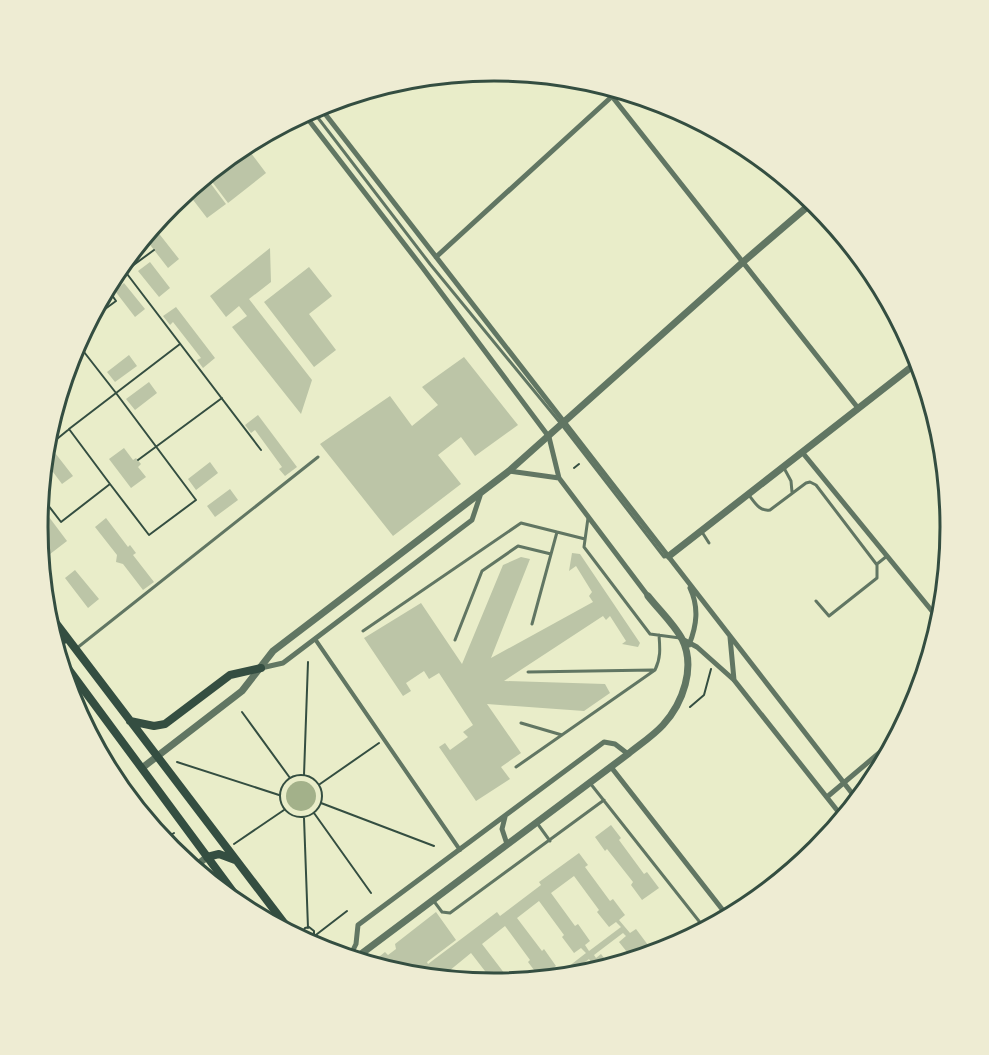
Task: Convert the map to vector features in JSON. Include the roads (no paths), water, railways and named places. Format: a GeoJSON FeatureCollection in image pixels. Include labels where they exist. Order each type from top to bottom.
{"type":"FeatureCollection","features":[{"type":"Feature","properties":{"kind":"main road"},"geometry":{"type":"LineString","coordinates":[[60,629],[290,924]]}},
{"type":"Feature","properties":{"kind":"main road"},"geometry":{"type":"LineString","coordinates":[[62,641],[67,638]]}},
{"type":"Feature","properties":{"kind":"main road"},"geometry":{"type":"LineString","coordinates":[[130,721],[154,726],[165,724],[230,675],[261,668]]}},
{"type":"Feature","properties":{"kind":"main road"},"geometry":{"type":"LineString","coordinates":[[74,677],[207,857],[220,880]]}},
{"type":"Feature","properties":{"kind":"main road"},"geometry":{"type":"LineString","coordinates":[[207,857],[219,854],[239,861]]}},
{"type":"Feature","properties":{"kind":"street"},"geometry":{"type":"LineString","coordinates":[[436,257],[612,97],[858,408]]}},
{"type":"Feature","properties":{"kind":"street"},"geometry":{"type":"LineString","coordinates":[[325,115],[853,794]]}},
{"type":"Feature","properties":{"kind":"street"},"geometry":{"type":"LineString","coordinates":[[310,121],[549,437],[559,478],[682,639],[686,651],[687,677],[675,707],[662,726],[611,767],[362,953]]}},
{"type":"Feature","properties":{"kind":"street"},"geometry":{"type":"LineString","coordinates":[[142,768],[242,692],[273,651],[480,496],[806,208]]}},
{"type":"Feature","properties":{"kind":"street"},"geometry":{"type":"LineString","coordinates":[[669,556],[858,408],[912,369]]}},
{"type":"Feature","properties":{"kind":"street"},"geometry":{"type":"LineString","coordinates":[[802,452],[933,612]]}},
{"type":"Feature","properties":{"kind":"street"},"geometry":{"type":"LineString","coordinates":[[509,471],[559,478]]}},
{"type":"Feature","properties":{"kind":"street"},"geometry":{"type":"LineString","coordinates":[[261,668],[284,663],[472,520],[480,496]]}},
{"type":"Feature","properties":{"kind":"street"},"geometry":{"type":"LineString","coordinates":[[684,575],[697,610],[695,628],[686,651]]}},
{"type":"Feature","properties":{"kind":"street"},"geometry":{"type":"LineString","coordinates":[[729,634],[734,680]]}},
{"type":"Feature","properties":{"kind":"street"},"geometry":{"type":"LineString","coordinates":[[315,639],[460,850]]}},
{"type":"Feature","properties":{"kind":"street"},"geometry":{"type":"LineString","coordinates":[[682,639],[697,647],[734,680],[838,812]]}},
{"type":"Feature","properties":{"kind":"street"},"geometry":{"type":"LineString","coordinates":[[353,951],[356,944],[358,925],[604,742],[615,744],[628,754]]}},
{"type":"Feature","properties":{"kind":"street"},"geometry":{"type":"LineString","coordinates":[[827,797],[881,751]]}},
{"type":"Feature","properties":{"kind":"street"},"geometry":{"type":"LineString","coordinates":[[611,767],[723,911]]}},
{"type":"Feature","properties":{"kind":"street"},"geometry":{"type":"LineString","coordinates":[[506,815],[502,829],[507,844]]}},
{"type":"Feature","properties":{"kind":"street"},"geometry":{"type":"LineString","coordinates":[[200,863],[207,857]]}},
{"type":"Feature","properties":{"kind":"lane"},"geometry":{"type":"LineString","coordinates":[[318,118],[438,273],[564,423]]}},
{"type":"Feature","properties":{"kind":"lane"},"geometry":{"type":"LineString","coordinates":[[75,649],[318,457]]}},
{"type":"Feature","properties":{"kind":"lane"},"geometry":{"type":"LineString","coordinates":[[783,467],[791,481],[792,494]]}},
{"type":"Feature","properties":{"kind":"lane"},"geometry":{"type":"LineString","coordinates":[[748,494],[765,511],[770,510],[806,483],[816,485],[876,565],[877,578],[829,616],[816,601]]}},
{"type":"Feature","properties":{"kind":"lane"},"geometry":{"type":"LineString","coordinates":[[588,518],[584,548],[643,625],[650,634],[682,639]]}},
{"type":"Feature","properties":{"kind":"lane"},"geometry":{"type":"LineString","coordinates":[[363,631],[521,523],[585,539]]}},
{"type":"Feature","properties":{"kind":"lane"},"geometry":{"type":"LineString","coordinates":[[701,531],[709,543]]}},
{"type":"Feature","properties":{"kind":"lane"},"geometry":{"type":"LineString","coordinates":[[532,624],[557,532]]}},
{"type":"Feature","properties":{"kind":"lane"},"geometry":{"type":"LineString","coordinates":[[455,640],[482,571],[518,546],[551,555]]}},
{"type":"Feature","properties":{"kind":"lane"},"geometry":{"type":"LineString","coordinates":[[876,565],[887,556]]}},
{"type":"Feature","properties":{"kind":"lane"},"geometry":{"type":"LineString","coordinates":[[516,767],[655,670],[659,662],[659,635]]}},
{"type":"Feature","properties":{"kind":"lane"},"geometry":{"type":"LineString","coordinates":[[528,672],[655,670]]}},
{"type":"Feature","properties":{"kind":"lane"},"geometry":{"type":"LineString","coordinates":[[521,723],[562,735]]}},
{"type":"Feature","properties":{"kind":"lane"},"geometry":{"type":"LineString","coordinates":[[590,782],[701,923]]}},
{"type":"Feature","properties":{"kind":"lane"},"geometry":{"type":"LineString","coordinates":[[432,900],[442,912],[450,913],[604,800]]}},
{"type":"Feature","properties":{"kind":"lane"},"geometry":{"type":"LineString","coordinates":[[536,822],[550,841]]}}]}
